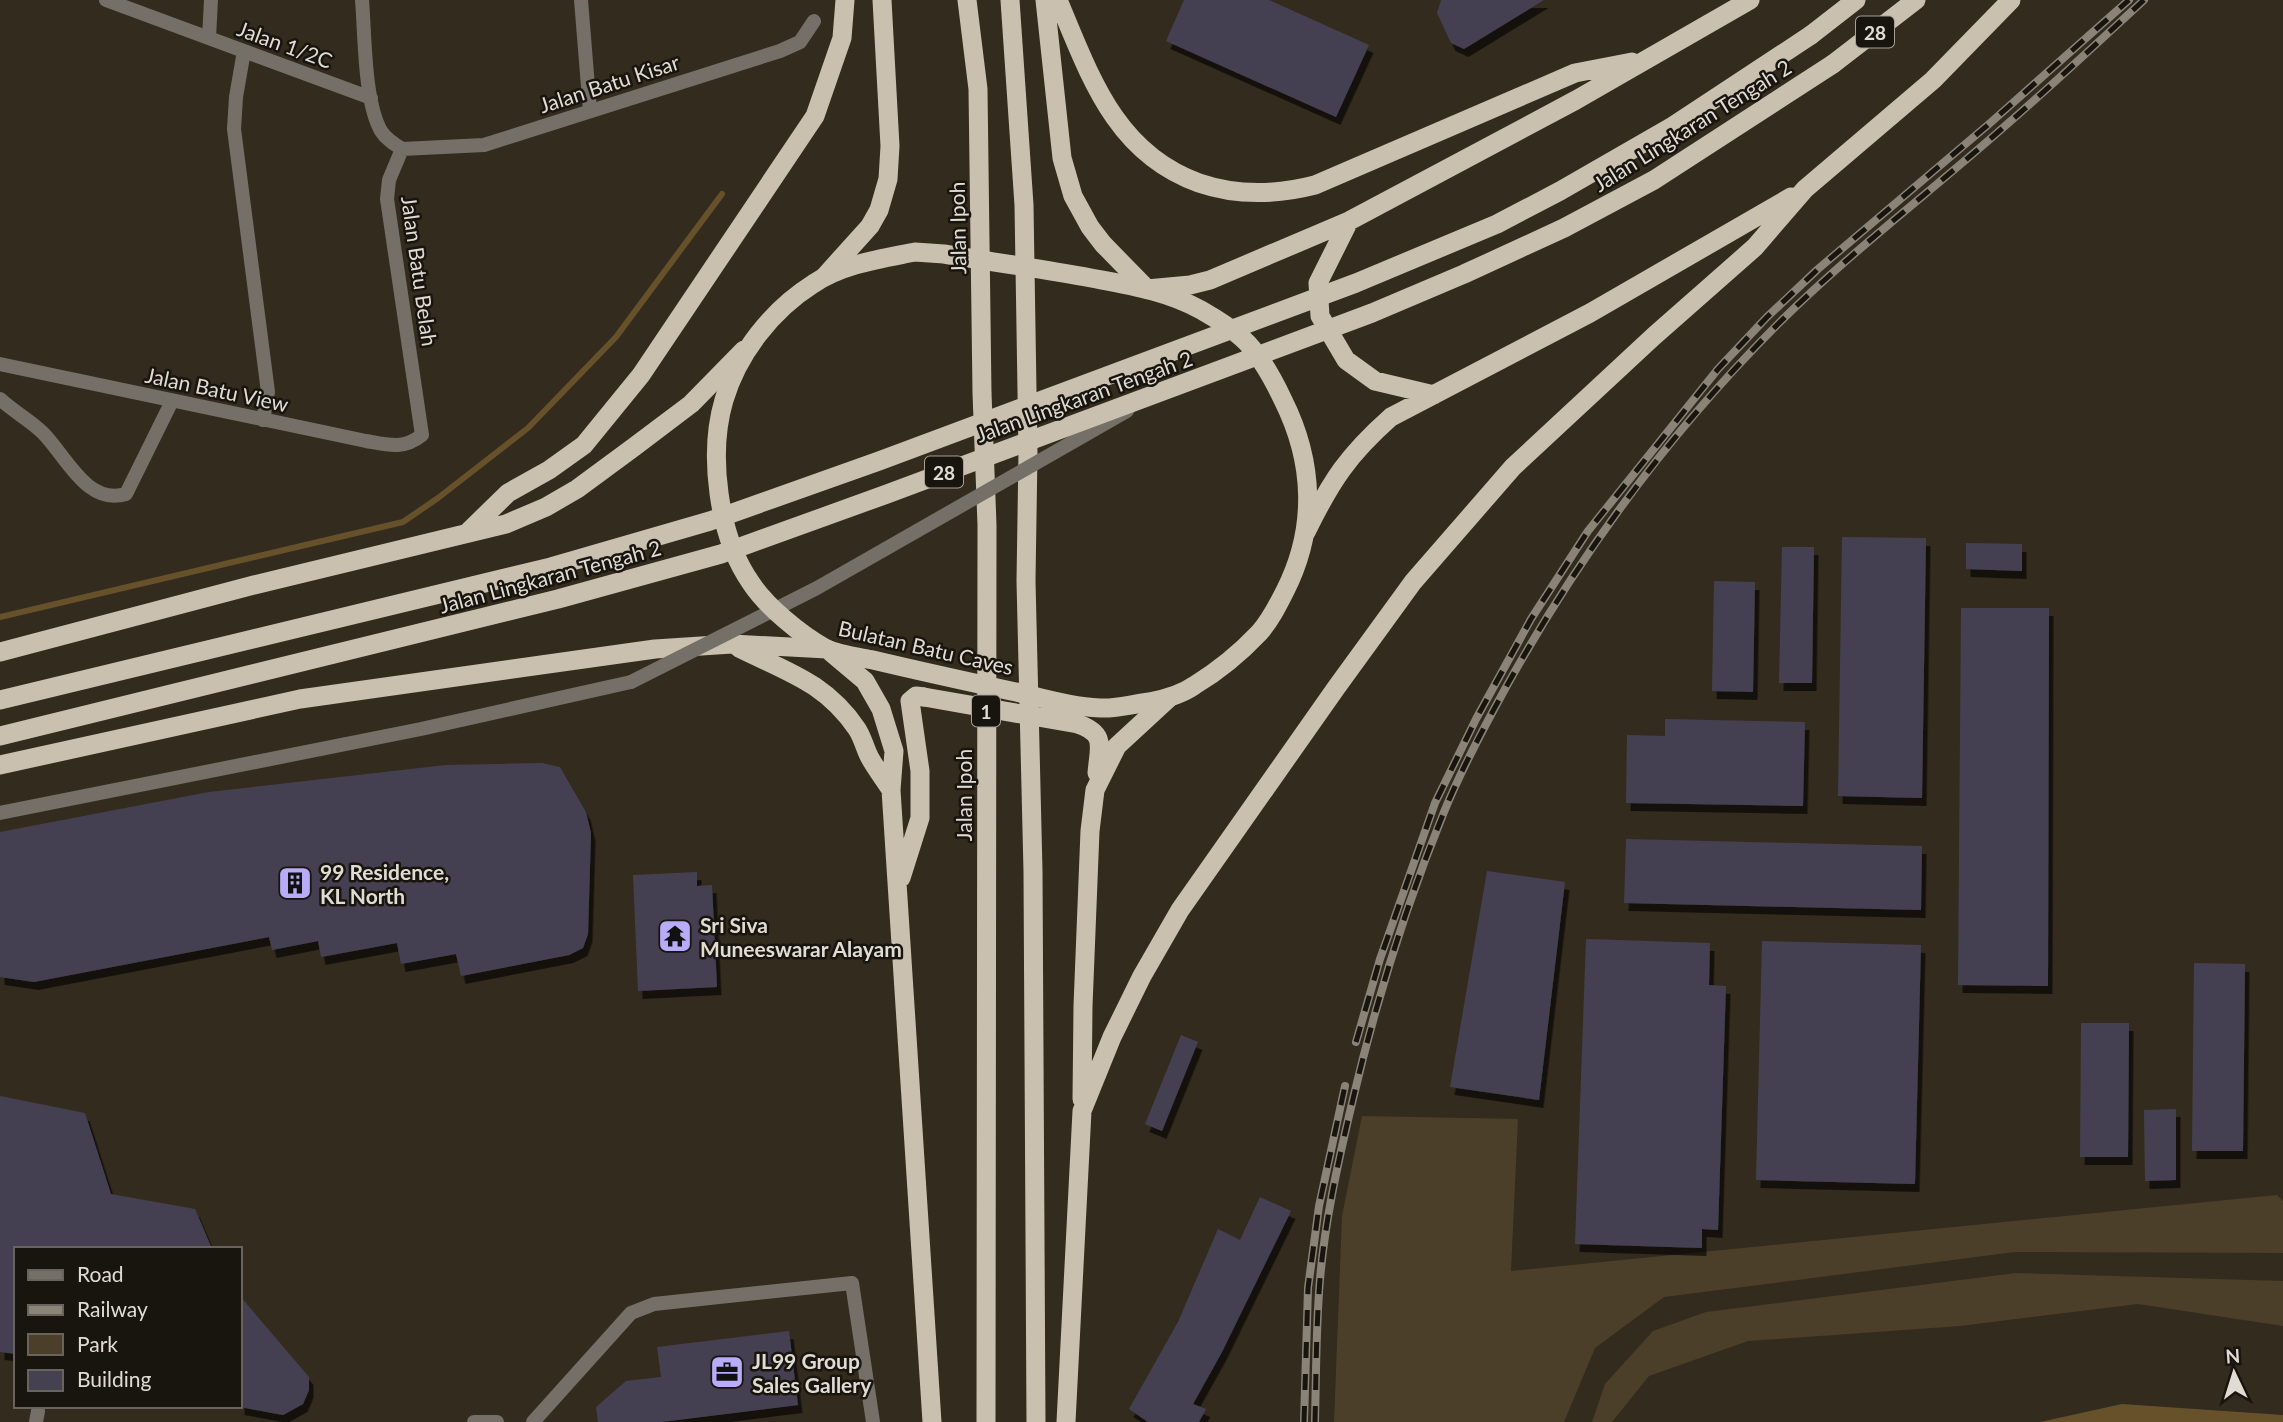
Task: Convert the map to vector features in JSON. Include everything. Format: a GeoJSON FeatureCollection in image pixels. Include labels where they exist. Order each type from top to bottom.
{"type":"FeatureCollection","features":[{"type":"Feature","properties":{"kind":"highway"},"geometry":{"type":"LineString","coordinates":[[467,534],[508,493],[584,446],[641,376],[815,116],[842,38],[845,0]]}},
{"type":"Feature","properties":{"kind":"highway"},"geometry":{"type":"LineString","coordinates":[[825,276],[870,226],[879,210],[888,179],[890,146],[882,0]]}},
{"type":"Feature","properties":{"kind":"highway","name":"Jalan Ipoh"},"geometry":{"type":"LineString","coordinates":[[967,0],[978,89],[982,393],[987,524],[986,1422]]}},
{"type":"Feature","properties":{"kind":"highway","name":"1"},"geometry":{"type":"LineString","coordinates":[[1010,0],[1024,205],[1028,453],[1026,580],[1033,871],[1036,1422]]}},
{"type":"Feature","properties":{"kind":"highway"},"geometry":{"type":"LineString","coordinates":[[1045,0],[1062,158],[1073,197],[1090,227],[1147,289],[1190,285],[1210,280],[1349,221],[1564,106],[1750,0]]}},
{"type":"Feature","properties":{"kind":"highway"},"geometry":{"type":"LineString","coordinates":[[1058,0],[1101,97],[1140,149],[1183,177],[1244,194],[1315,186],[1575,73],[1647,59]]}},
{"type":"Feature","properties":{"kind":"highway","name":"Jalan Lingkaran Tengah 2"},"geometry":{"type":"LineString","coordinates":[[0,700],[551,567],[710,521],[879,461],[1356,283],[1497,223],[1560,191],[1673,126],[1811,35],[1856,0]]}},
{"type":"Feature","properties":{"kind":"highway","name":"Jalan Lingkaran Tengah 2"},"geometry":{"type":"LineString","coordinates":[[0,736],[558,599],[721,554],[1371,313],[1564,228],[1654,180],[1833,64],[1916,0]]}},
{"type":"Feature","properties":{"kind":"highway"},"geometry":{"type":"LineString","coordinates":[[1082,1111],[1124,1012],[1181,910],[1413,582],[1513,467],[1755,247],[1805,189],[1933,80],[2011,0]]}},
{"type":"Feature","properties":{"kind":"highway"},"geometry":{"type":"LineString","coordinates":[[1306,532],[1342,466],[1365,440],[1391,417],[1645,283],[1805,189]]}},
{"type":"Feature","properties":{"kind":"highway"},"geometry":{"type":"LineString","coordinates":[[1349,221],[1318,283],[1320,316],[1346,360],[1375,381],[1434,395]]}},
{"type":"Feature","properties":{"kind":"highway","name":"Bulatan Batu Caves"},"geometry":{"type":"LineString","coordinates":[[915,252],[944,254],[1147,289],[1199,309],[1244,339],[1273,380],[1292,419],[1300,443],[1308,500],[1306,532],[1295,572],[1262,630],[1201,682],[1169,698],[1102,708],[929,674],[827,649],[768,604],[751,584],[729,540],[716,457],[719,418],[731,381],[755,339],[785,305],[825,276],[872,260],[915,252]]}},
{"type":"Feature","properties":{"kind":"highway"},"geometry":{"type":"LineString","coordinates":[[0,652],[254,585],[506,524],[546,507],[577,489],[691,404],[755,339]]}},
{"type":"Feature","properties":{"kind":"highway"},"geometry":{"type":"LineString","coordinates":[[732,644],[785,667],[825,693],[859,731],[870,759],[891,790]]}},
{"type":"Feature","properties":{"kind":"highway"},"geometry":{"type":"LineString","coordinates":[[0,765],[300,699],[655,649],[732,644],[827,649],[865,681],[881,709],[894,751],[891,790],[932,1422]]}},
{"type":"Feature","properties":{"kind":"highway"},"geometry":{"type":"LineString","coordinates":[[897,889],[920,818],[920,771],[909,701],[916,696],[924,697],[1078,724],[1094,731],[1099,737],[1090,831],[1082,1111],[1066,1422]]}},
{"type":"Feature","properties":{"kind":"highway"},"geometry":{"type":"LineString","coordinates":[[1096,790],[1116,746],[1169,698]]}},
{"type":"Feature","properties":{"kind":"street","name":"Jalan 1/2C"},"geometry":{"type":"LineString","coordinates":[[106,0],[371,98]]}},
{"type":"Feature","properties":{"kind":"street"},"geometry":{"type":"LineString","coordinates":[[209,38],[211,0]]}},
{"type":"Feature","properties":{"kind":"street"},"geometry":{"type":"LineString","coordinates":[[362,0],[374,115],[382,133],[402,149]]}},
{"type":"Feature","properties":{"kind":"street"},"geometry":{"type":"LineString","coordinates":[[581,0],[590,111]]}},
{"type":"Feature","properties":{"kind":"street","name":"Jalan Batu Kisar"},"geometry":{"type":"LineString","coordinates":[[402,149],[484,145],[779,51],[800,42],[814,22]]}},
{"type":"Feature","properties":{"kind":"street"},"geometry":{"type":"LineString","coordinates":[[244,51],[234,129],[268,392],[263,420]]}},
{"type":"Feature","properties":{"kind":"street","name":"Jalan Batu Belah"},"geometry":{"type":"LineString","coordinates":[[402,149],[389,180],[387,199],[422,435]]}},
{"type":"Feature","properties":{"kind":"street","name":"Jalan Batu View"},"geometry":{"type":"LineString","coordinates":[[2,368],[396,447],[411,444],[422,435]]}},
{"type":"Feature","properties":{"kind":"street"},"geometry":{"type":"LineString","coordinates":[[0,813],[421,729],[631,682],[817,588],[1160,393]]}},
{"type":"Feature","properties":{"kind":"street"},"geometry":{"type":"LineString","coordinates":[[0,399],[46,436],[78,476],[102,495],[114,498],[126,494],[172,401]]}},
{"type":"Feature","properties":{"kind":"street"},"geometry":{"type":"LineString","coordinates":[[533,1422],[631,1313],[654,1304],[852,1283],[873,1422]]}},
{"type":"Feature","properties":{"kind":"street"},"geometry":{"type":"LineString","coordinates":[[474,1422],[497,1422]]}},
{"type":"Feature","properties":{"kind":"green space"},"geometry":{"type":"Polygon","coordinates":[[[1362,1116],[1518,1119],[1511,1271],[2277,1195],[2283,1201],[2283,1253],[2015,1252],[1664,1297],[1595,1348],[1564,1422],[1334,1422],[1342,1216],[1362,1116]]]}},
{"type":"Feature","properties":{"kind":"green space"},"geometry":{"type":"Polygon","coordinates":[[[2016,1273],[2283,1281],[2283,1326],[2138,1304],[1960,1326],[1748,1341],[1649,1376],[1612,1422],[1592,1422],[1605,1384],[1653,1331],[1706,1312],[2016,1273]]]}},
{"type":"Feature","properties":{"kind":"shaded area"},"geometry":{"type":"Polygon","coordinates":[[[2122,1404],[2283,1415],[2283,1422],[2040,1422],[2122,1404]]]}},
{"type":"Feature","properties":{"kind":"building"},"geometry":{"type":"Polygon","coordinates":[[[1184,0],[1269,0],[1369,45],[1336,117],[1166,41],[1184,0]]]}},
{"type":"Feature","properties":{"kind":"building"},"geometry":{"type":"Polygon","coordinates":[[[1441,0],[1544,0],[1464,49],[1451,43],[1437,13],[1441,0]]]}},
{"type":"Feature","properties":{"kind":"building"},"geometry":{"type":"Polygon","coordinates":[[[1842,537],[1926,538],[1922,798],[1838,796],[1842,537]]]}},
{"type":"Feature","properties":{"kind":"building"},"geometry":{"type":"Polygon","coordinates":[[[1966,543],[2022,544],[2022,571],[1966,569],[1966,543]]]}},
{"type":"Feature","properties":{"kind":"building"},"geometry":{"type":"Polygon","coordinates":[[[1782,547],[1814,547],[1812,683],[1779,683],[1782,547]]]}},
{"type":"Feature","properties":{"kind":"building"},"geometry":{"type":"Polygon","coordinates":[[[1714,581],[1755,582],[1753,692],[1712,691],[1714,581]]]}},
{"type":"Feature","properties":{"kind":"building"},"geometry":{"type":"Polygon","coordinates":[[[1961,608],[2049,608],[2048,986],[1958,985],[1961,608]]]}},
{"type":"Feature","properties":{"kind":"building"},"geometry":{"type":"Polygon","coordinates":[[[1665,719],[1805,722],[1803,806],[1626,803],[1627,735],[1665,736],[1665,719]]]}},
{"type":"Feature","properties":{"kind":"building","name":"99 Residence, KL North"},"geometry":{"type":"Polygon","coordinates":[[[542,763],[560,767],[586,812],[591,833],[588,934],[583,948],[569,955],[461,976],[456,954],[401,964],[397,943],[321,957],[318,941],[272,950],[269,937],[34,982],[0,977],[0,832],[209,792],[446,765],[542,763]]]}},
{"type":"Feature","properties":{"kind":"building"},"geometry":{"type":"Polygon","coordinates":[[[1626,839],[1922,846],[1921,910],[1624,903],[1626,839]]]}},
{"type":"Feature","properties":{"kind":"building"},"geometry":{"type":"Polygon","coordinates":[[[1487,871],[1565,882],[1539,1100],[1450,1087],[1487,871]]]}},
{"type":"Feature","properties":{"kind":"building","name":"Sri Siva Muneeswarar Alayam"},"geometry":{"type":"Polygon","coordinates":[[[697,872],[697,886],[712,885],[717,987],[638,991],[633,875],[697,872]]]}},
{"type":"Feature","properties":{"kind":"building"},"geometry":{"type":"Polygon","coordinates":[[[1586,939],[1710,943],[1709,985],[1726,986],[1718,1230],[1702,1229],[1702,1248],[1575,1244],[1586,939]]]}},
{"type":"Feature","properties":{"kind":"building"},"geometry":{"type":"Polygon","coordinates":[[[1762,941],[1921,945],[1915,1184],[1756,1180],[1762,941]]]}},
{"type":"Feature","properties":{"kind":"building"},"geometry":{"type":"Polygon","coordinates":[[[2194,963],[2245,964],[2243,1151],[2192,1151],[2194,963]]]}},
{"type":"Feature","properties":{"kind":"building"},"geometry":{"type":"Polygon","coordinates":[[[2081,1023],[2129,1023],[2128,1157],[2080,1157],[2081,1023]]]}},
{"type":"Feature","properties":{"kind":"building"},"geometry":{"type":"Polygon","coordinates":[[[1181,1035],[1198,1042],[1162,1131],[1145,1124],[1181,1035]]]}},
{"type":"Feature","properties":{"kind":"building"},"geometry":{"type":"Polygon","coordinates":[[[0,1096],[85,1113],[111,1194],[195,1209],[211,1247],[14,1247],[14,1354],[0,1352],[0,1096]]]}},
{"type":"Feature","properties":{"kind":"building"},"geometry":{"type":"Polygon","coordinates":[[[2176,1109],[2176,1180],[2145,1181],[2144,1110],[2176,1109]]]}},
{"type":"Feature","properties":{"kind":"building"},"geometry":{"type":"Polygon","coordinates":[[[1260,1197],[1291,1211],[1222,1352],[1193,1404],[1206,1409],[1199,1422],[1148,1422],[1129,1409],[1178,1322],[1218,1229],[1240,1240],[1260,1197]]]}},
{"type":"Feature","properties":{"kind":"building"},"geometry":{"type":"Polygon","coordinates":[[[242,1298],[309,1377],[309,1390],[303,1404],[283,1415],[242,1407],[242,1298]]]}},
{"type":"Feature","properties":{"kind":"building","name":"JL99 Group Sales Gallery"},"geometry":{"type":"Polygon","coordinates":[[[789,1331],[798,1405],[661,1422],[598,1422],[596,1407],[626,1381],[661,1377],[657,1347],[789,1331]]]}},
{"type":"Feature","properties":{"kind":"waterway"},"geometry":{"type":"LineString","coordinates":[[0,617],[403,522],[528,428],[616,337],[722,194]]}},
{"type":"Feature","properties":{"kind":"railway"},"geometry":{"type":"LineString","coordinates":[[1356,1042],[1380,959],[1435,803],[1476,719],[1531,619],[1588,531],[1718,369],[1767,317],[1818,269],[1989,124],[2129,0]]}},
{"type":"Feature","properties":{"kind":"railway"},"geometry":{"type":"LineString","coordinates":[[1315,1422],[1318,1309],[1324,1244],[1342,1147],[1372,1026],[1405,918],[1444,812],[1481,734],[1533,640],[1595,544],[1663,452],[1777,325],[1830,275],[2016,117],[2144,0]]}},
{"type":"Feature","properties":{"kind":"railway"},"geometry":{"type":"LineString","coordinates":[[1304,1422],[1308,1288],[1319,1206],[1345,1086]]}},
{"type":"Feature","properties":{"kind":"place","name":"99 Residence, KL North"},"geometry":{"type":"Point","coordinates":[295,883]}},
{"type":"Feature","properties":{"kind":"place","name":"Sri Siva Muneeswarar Alayam"},"geometry":{"type":"Point","coordinates":[675,936]}},
{"type":"Feature","properties":{"kind":"place","name":"JL99 Group Sales Gallery"},"geometry":{"type":"Point","coordinates":[727,1372]}}]}
